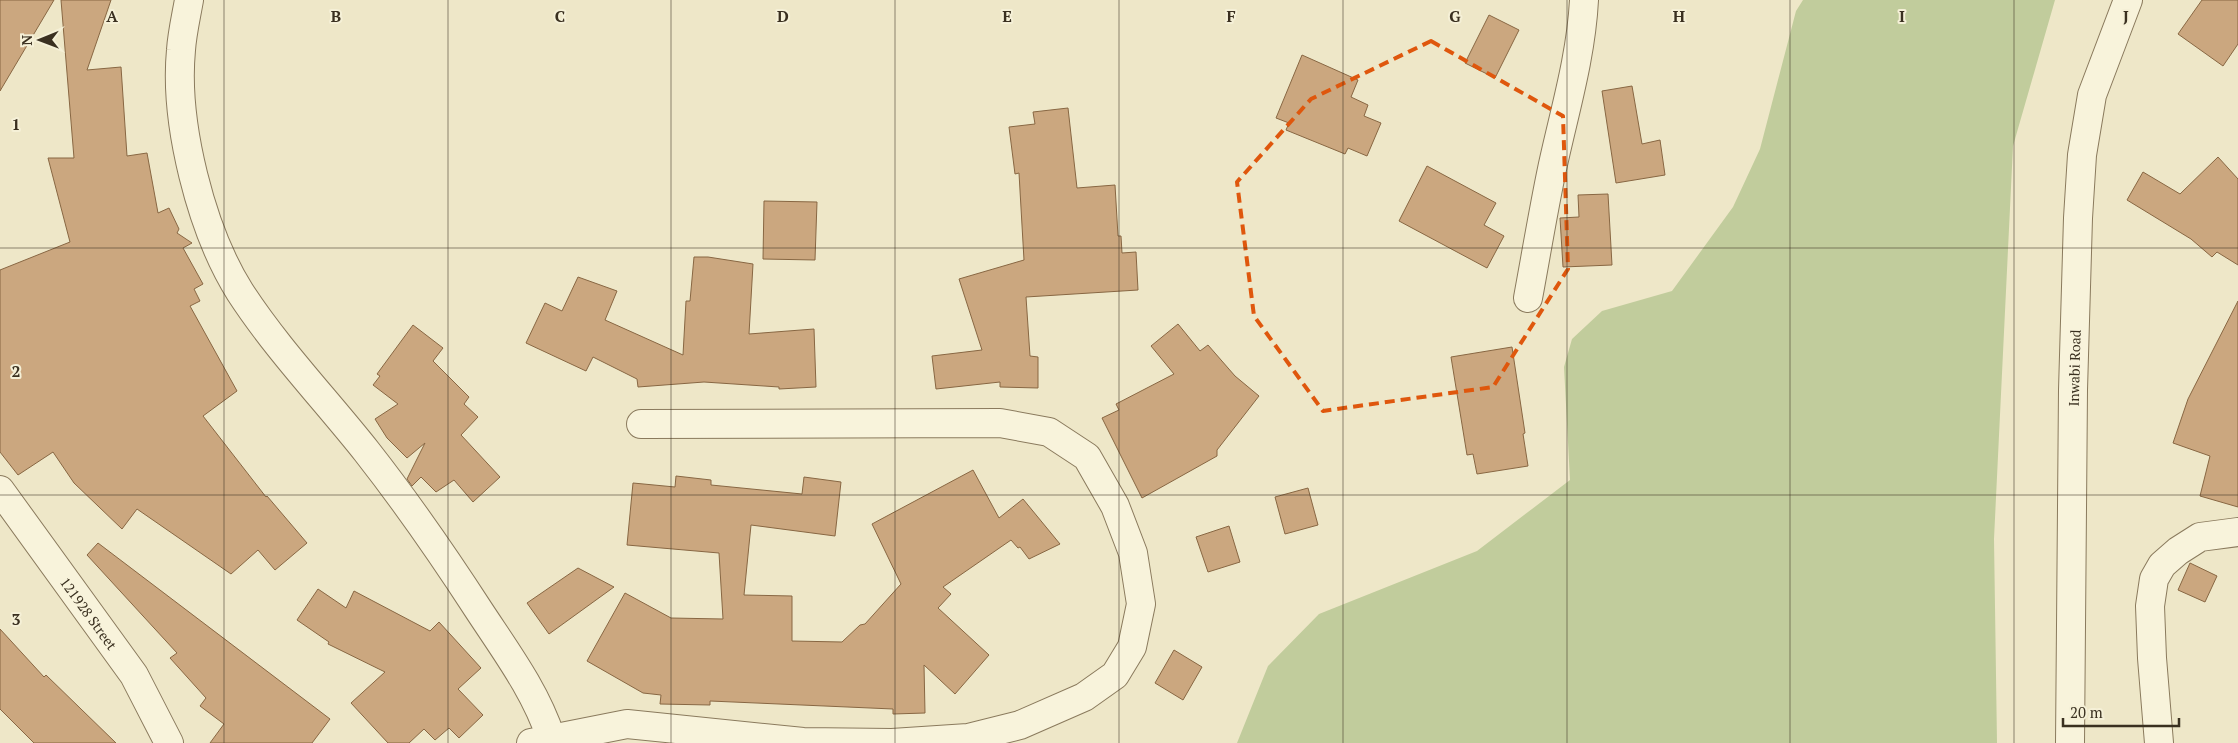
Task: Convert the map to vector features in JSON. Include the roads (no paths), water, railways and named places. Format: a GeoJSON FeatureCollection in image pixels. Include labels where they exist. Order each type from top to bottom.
{"type":"FeatureCollection","features":[{"type":"Feature","properties":{"kind":"street"},"geometry":{"type":"LineString","coordinates":[[189,0],[180,51],[181,111],[190,166],[215,240],[239,290],[273,339],[367,453],[465,589],[534,695],[544,716],[541,741],[626,724],[803,742],[892,743],[968,738],[1020,725],[1084,698],[1115,675],[1132,647],[1141,604],[1130,545],[1115,506],[1087,457],[1049,432],[1000,423],[641,424]]}},
{"type":"Feature","properties":{"kind":"street"},"geometry":{"type":"LineString","coordinates":[[1528,298],[1552,170],[1572,88],[1583,22],[1584,0]]}},
{"type":"Feature","properties":{"kind":"street","name":"Inwabi Road"},"geometry":{"type":"LineString","coordinates":[[2070,743],[2073,390],[2078,218],[2082,155],[2092,95],[2128,0]]}},
{"type":"Feature","properties":{"kind":"street","name":"121928 Street"},"geometry":{"type":"LineString","coordinates":[[0,490],[134,675],[169,743]]}},
{"type":"Feature","properties":{"kind":"street"},"geometry":{"type":"LineString","coordinates":[[2159,743],[2150,606],[2154,579],[2162,565],[2178,551],[2200,537],[2238,532]]}}]}
